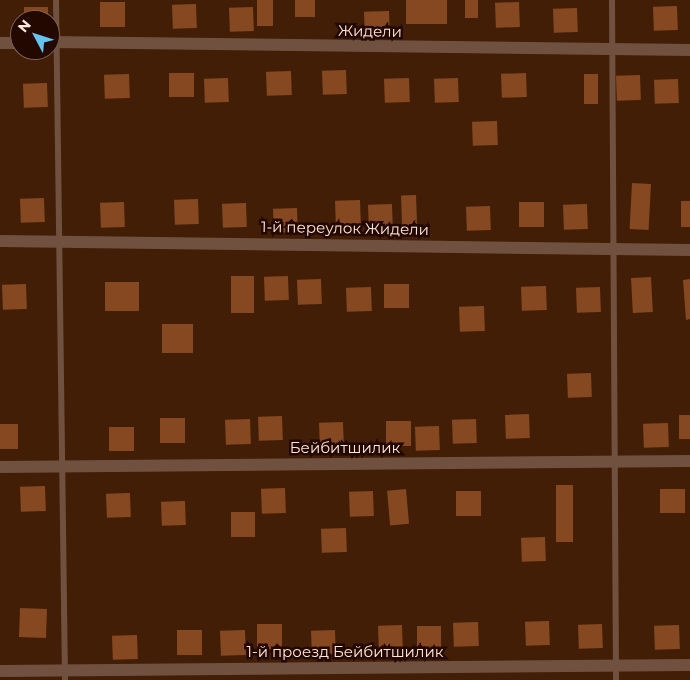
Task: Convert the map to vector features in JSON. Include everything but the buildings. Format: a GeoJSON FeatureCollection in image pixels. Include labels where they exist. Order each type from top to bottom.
{"type":"FeatureCollection","features":[{"type":"Feature","properties":{"kind":"street","name":"Жидели"},"geometry":{"type":"LineString","coordinates":[[60,42],[612,51],[690,50]]}},
{"type":"Feature","properties":{"kind":"street","name":"1-й переулок Жидели"},"geometry":{"type":"LineString","coordinates":[[0,241],[62,240],[690,250]]}},
{"type":"Feature","properties":{"kind":"street","name":"Бейбитшилик"},"geometry":{"type":"LineString","coordinates":[[0,467],[690,461]]}},
{"type":"Feature","properties":{"kind":"street","name":"1-й проезд Бейбитшилик"},"geometry":{"type":"LineString","coordinates":[[0,671],[65,675],[690,665]]}},
{"type":"Feature","properties":{"kind":"lane"},"geometry":{"type":"LineString","coordinates":[[612,0],[616,250],[616,680]]}},
{"type":"Feature","properties":{"kind":"lane"},"geometry":{"type":"LineString","coordinates":[[55,60],[62,240],[62,466],[65,675]]}}]}
